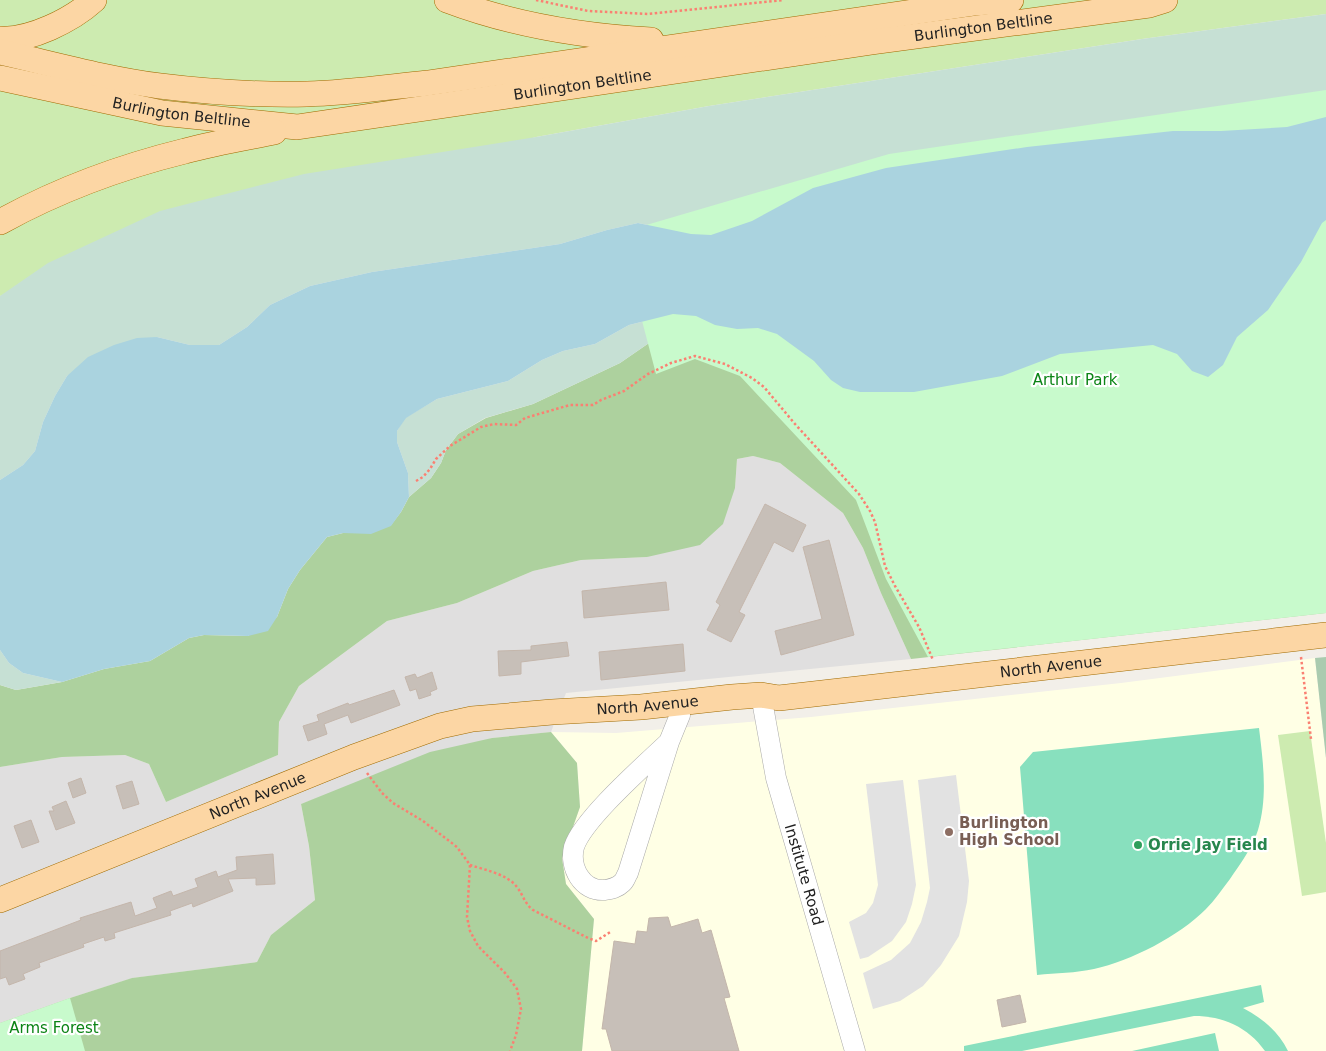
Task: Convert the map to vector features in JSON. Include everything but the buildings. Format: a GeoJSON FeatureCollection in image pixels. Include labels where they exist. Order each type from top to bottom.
{"type":"FeatureCollection","features":[{"type":"Feature","properties":{"kind":"main road"},"geometry":{"type":"LineString","coordinates":[[0,39],[33,34],[61,23],[84,9],[94,0]]}},
{"type":"Feature","properties":{"kind":"main road"},"geometry":{"type":"LineString","coordinates":[[447,0],[511,21],[560,31],[611,38],[654,40],[768,34]]}},
{"type":"Feature","properties":{"kind":"main road","name":"Burlington Beltline"},"geometry":{"type":"LineString","coordinates":[[0,52],[159,86],[232,92],[307,94],[428,83],[975,3],[1011,0]]}},
{"type":"Feature","properties":{"kind":"main road","name":"Burlington Beltline"},"geometry":{"type":"LineString","coordinates":[[0,78],[162,113],[297,127],[872,42],[1149,5],[1165,0]]}},
{"type":"Feature","properties":{"kind":"main road"},"geometry":{"type":"LineString","coordinates":[[0,222],[64,190],[128,167],[185,151],[297,127]]}},
{"type":"Feature","properties":{"kind":"main road","name":"North Avenue"},"geometry":{"type":"LineString","coordinates":[[0,900],[354,756],[440,726],[472,719],[641,707],[732,697],[761,696],[779,698],[1326,635]]}},
{"type":"Feature","properties":{"kind":"street","name":"Institute Road"},"geometry":{"type":"LineString","coordinates":[[761,696],[776,778],[855,1051]]}},
{"type":"Feature","properties":{"kind":"street"},"geometry":{"type":"LineString","coordinates":[[669,742],[593,817],[582,832],[574,847],[573,861],[578,876],[586,886],[598,890],[612,889],[622,883],[625,878],[669,742],[680,715]]}},
{"type":"Feature","properties":{"kind":"path"},"geometry":{"type":"LineString","coordinates":[[536,0],[588,11],[648,14],[784,0]]}},
{"type":"Feature","properties":{"kind":"path"},"geometry":{"type":"LineString","coordinates":[[416,481],[423,477],[436,459],[450,446],[481,427],[494,424],[516,425],[525,418],[570,405],[593,405],[624,391],[648,374],[695,356],[725,364],[752,378],[764,387],[859,494],[872,517],[885,566],[919,627],[933,660]]}},
{"type":"Feature","properties":{"kind":"path"},"geometry":{"type":"LineString","coordinates":[[1301,657],[1311,739]]}},
{"type":"Feature","properties":{"kind":"path"},"geometry":{"type":"LineString","coordinates":[[354,756],[382,794],[393,803],[424,821],[457,847],[470,865],[511,879],[519,889],[527,906],[596,941],[612,931]]}},
{"type":"Feature","properties":{"kind":"path"},"geometry":{"type":"LineString","coordinates":[[470,865],[467,917],[470,931],[478,946],[505,973],[517,989],[521,1008],[516,1035],[510,1051]]}},
{"type":"Feature","properties":{"kind":"shaded area"},"geometry":{"type":"Polygon","coordinates":[[[1326,14],[1326,117],[691,234],[638,223],[560,244],[372,272],[310,286],[270,305],[247,327],[219,345],[190,345],[157,337],[67,376],[43,422],[35,451],[23,465],[0,480],[0,296],[48,263],[160,211],[304,174],[536,137],[709,106],[1142,39],[1326,14]]]}},
{"type":"Feature","properties":{"kind":"shaded area"},"geometry":{"type":"Polygon","coordinates":[[[673,314],[649,343],[620,363],[533,404],[485,418],[458,434],[446,450],[441,463],[431,478],[409,497],[408,473],[397,442],[397,431],[405,418],[437,399],[508,381],[542,360],[563,351],[595,344],[629,325],[673,314]]]}},
{"type":"Feature","properties":{"kind":"shaded area"},"geometry":{"type":"Polygon","coordinates":[[[753,456],[780,463],[843,513],[863,548],[911,659],[566,693],[551,732],[492,738],[301,804],[309,846],[315,900],[271,935],[257,962],[133,978],[0,1023],[0,767],[62,757],[125,755],[149,764],[166,802],[278,755],[279,722],[299,686],[387,621],[457,603],[533,571],[581,560],[647,557],[735,488],[737,459],[753,456]]]}},
{"type":"Feature","properties":{"kind":"shaded area"},"geometry":{"type":"Polygon","coordinates":[[[0,650],[9,663],[23,673],[62,682],[16,690],[0,685],[0,650]]]}},
{"type":"Feature","properties":{"kind":"shaded area"},"geometry":{"type":"Polygon","coordinates":[[[1326,657],[1326,758],[1315,658],[1326,657]]]}},
{"type":"Feature","properties":{"kind":"shaded area","name":"Burlington High School"},"geometry":{"type":"Polygon","coordinates":[[[1315,658],[1326,758],[1326,1051],[582,1051],[594,919],[566,884],[562,858],[580,807],[577,763],[551,732],[616,733],[811,717],[1121,683],[1315,658]]]}},
{"type":"Feature","properties":{"kind":"shaded area"},"geometry":{"type":"Polygon","coordinates":[[[956,775],[969,881],[967,902],[959,936],[941,965],[923,986],[900,1001],[873,1009],[863,973],[891,960],[910,943],[921,922],[930,888],[918,780],[956,775]]]}},
{"type":"Feature","properties":{"kind":"shaded area"},"geometry":{"type":"Polygon","coordinates":[[[903,780],[916,885],[912,904],[906,922],[892,941],[868,957],[860,959],[849,922],[866,913],[873,903],[878,885],[866,784],[903,780]]]}},
{"type":"Feature","properties":{"kind":"green space"},"geometry":{"type":"Polygon","coordinates":[[[0,0],[1326,0],[1326,14],[1142,39],[709,106],[536,137],[0,296],[0,0]]]}},
{"type":"Feature","properties":{"kind":"green space","name":"Arthur Park"},"geometry":{"type":"Polygon","coordinates":[[[1326,90],[1326,613],[928,657],[886,579],[856,500],[740,376],[695,359],[656,374],[619,233],[889,154],[1326,90]]]}},
{"type":"Feature","properties":{"kind":"green space"},"geometry":{"type":"Polygon","coordinates":[[[675,336],[1326,613],[911,659],[863,548],[843,513],[780,463],[753,456],[737,459],[735,488],[723,524],[700,545],[647,557],[581,560],[533,571],[457,603],[387,621],[299,686],[279,722],[278,755],[166,802],[149,764],[125,755],[62,757],[0,767],[0,685],[16,690],[62,682],[104,669],[150,661],[189,638],[204,635],[248,636],[277,617],[288,589],[300,570],[327,537],[343,533],[371,533],[391,525],[409,497],[431,478],[441,463],[446,450],[458,434],[486,418],[533,404],[620,363],[649,343],[675,336]]]}},
{"type":"Feature","properties":{"kind":"green space","name":"Orrie Jay Field"},"geometry":{"type":"Polygon","coordinates":[[[1259,728],[1264,792],[1258,830],[1253,843],[1242,861],[1209,906],[1182,929],[1139,954],[1087,970],[1037,975],[1020,767],[1033,752],[1259,728]]]}},
{"type":"Feature","properties":{"kind":"green space"},"geometry":{"type":"Polygon","coordinates":[[[1310,731],[1326,843],[1326,892],[1302,896],[1278,735],[1310,731]]]}},
{"type":"Feature","properties":{"kind":"green space"},"geometry":{"type":"Polygon","coordinates":[[[551,732],[577,763],[580,807],[562,858],[566,884],[594,919],[582,1051],[0,1051],[0,1023],[70,998],[132,978],[257,962],[271,935],[315,900],[309,846],[301,804],[430,752],[492,738],[551,732]]]}},
{"type":"Feature","properties":{"kind":"green space"},"geometry":{"type":"Polygon","coordinates":[[[1261,985],[1264,1002],[1243,1008],[1269,1026],[1288,1051],[1265,1051],[1251,1035],[1234,1024],[1215,1018],[1194,1016],[1022,1051],[964,1051],[964,1046],[1261,985]]]}},
{"type":"Feature","properties":{"kind":"green space","name":"Arms Forest"},"geometry":{"type":"Polygon","coordinates":[[[70,998],[85,1051],[0,1051],[0,1023],[70,998]]]}},
{"type":"Feature","properties":{"kind":"green space"},"geometry":{"type":"Polygon","coordinates":[[[1215,1033],[1219,1051],[1132,1051],[1215,1033]]]}},
{"type":"Feature","properties":{"kind":"water"},"geometry":{"type":"Polygon","coordinates":[[[1326,117],[1326,220],[1322,223],[1301,262],[1268,310],[1237,337],[1223,365],[1208,377],[1192,371],[1177,354],[1153,345],[1060,354],[1002,376],[914,392],[860,392],[843,388],[831,380],[814,361],[777,334],[758,328],[737,329],[715,325],[696,316],[673,314],[629,325],[595,344],[563,351],[542,360],[508,381],[437,399],[406,418],[397,431],[397,442],[408,473],[409,497],[401,512],[391,526],[371,534],[343,533],[327,537],[300,570],[288,589],[277,617],[268,631],[248,636],[204,635],[189,638],[150,661],[104,669],[62,682],[23,673],[9,663],[0,650],[0,480],[23,465],[35,451],[43,422],[67,376],[88,357],[114,345],[137,338],[157,337],[190,345],[219,345],[247,327],[270,305],[310,286],[372,272],[560,244],[638,223],[691,234],[711,235],[752,221],[813,188],[886,168],[1027,147],[1173,131],[1221,131],[1287,127],[1326,117]]]}},
{"type":"Feature","properties":{"kind":"place","name":"Burlington High School"},"geometry":{"type":"Point","coordinates":[949,832]}},
{"type":"Feature","properties":{"kind":"place","name":"Orrie Jay Field"},"geometry":{"type":"Point","coordinates":[1138,845]}}]}
